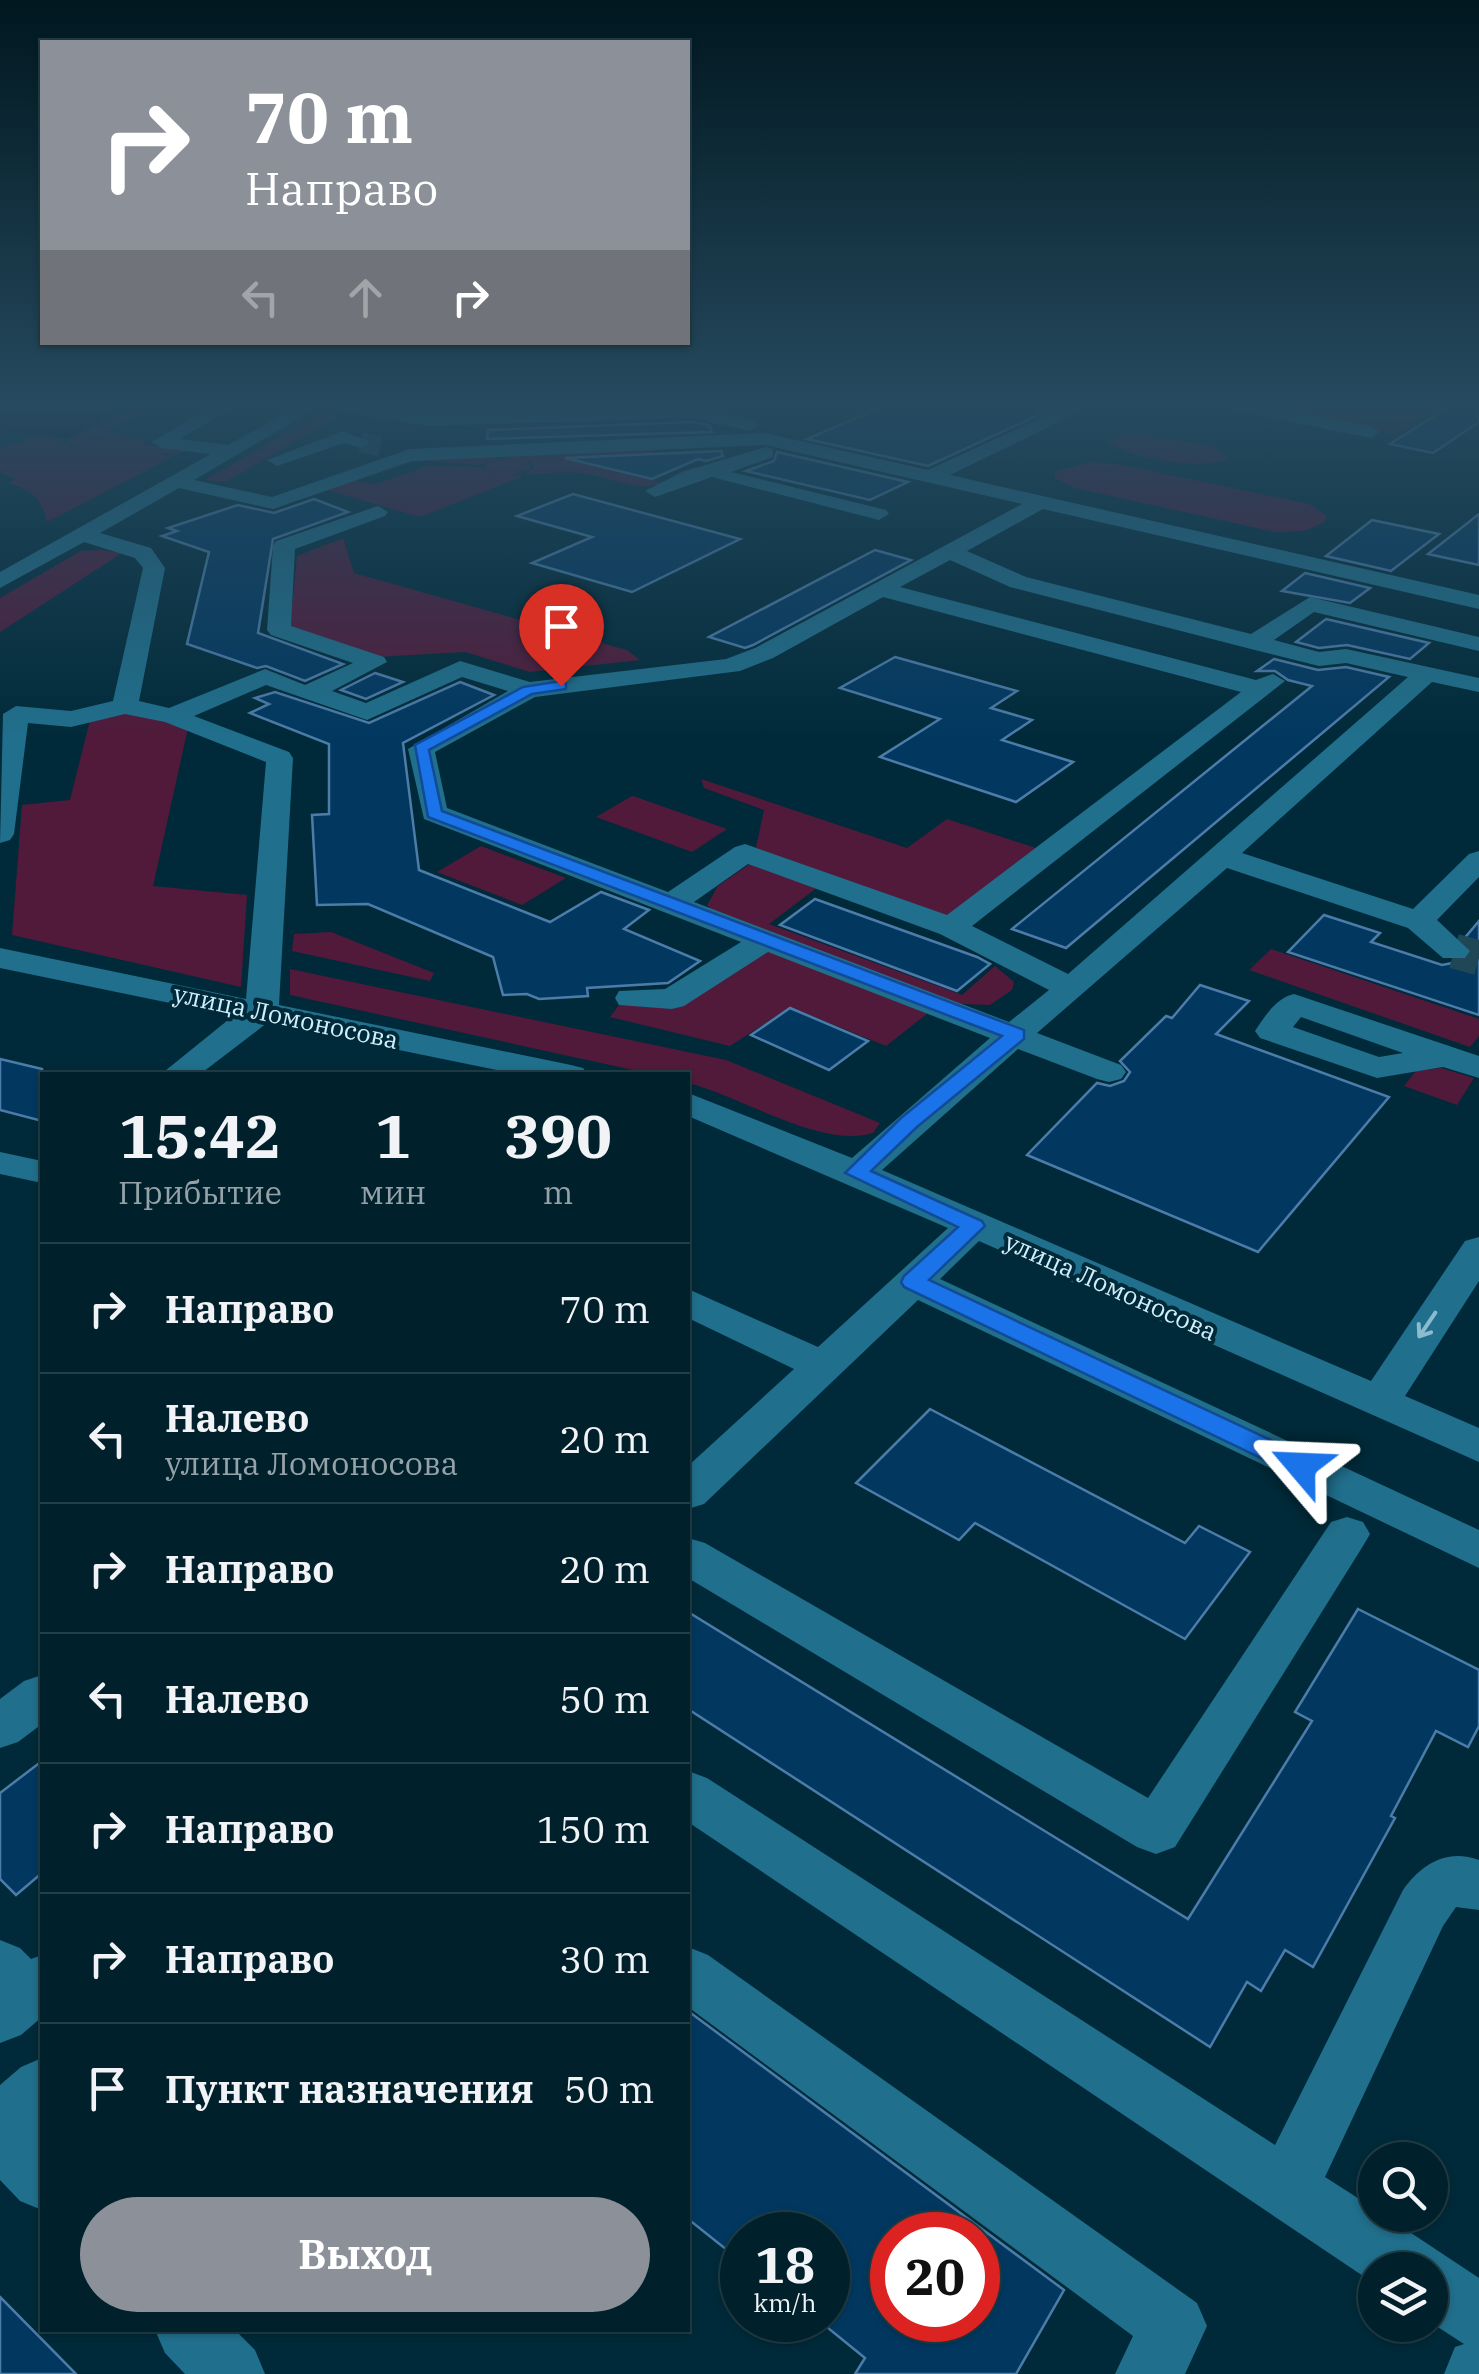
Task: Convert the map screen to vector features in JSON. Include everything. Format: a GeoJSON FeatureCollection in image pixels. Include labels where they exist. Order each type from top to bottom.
{"type":"FeatureCollection","features":[{"type":"Feature","properties":{"kind":"street"},"geometry":{"type":"LineString","coordinates":[[0,580],[114,517]]}},
{"type":"Feature","properties":{"kind":"street"},"geometry":{"type":"LineString","coordinates":[[365,517],[284,546],[279,630],[433,681]]}},
{"type":"Feature","properties":{"kind":"street"},"geometry":{"type":"LineString","coordinates":[[1015,517],[764,653],[731,666],[528,690],[421,748],[434,814],[1109,1072]]}},
{"type":"Feature","properties":{"kind":"street"},"geometry":{"type":"LineString","coordinates":[[1096,517],[1479,602]]}},
{"type":"Feature","properties":{"kind":"street"},"geometry":{"type":"LineString","coordinates":[[83,534],[143,553],[154,568],[125,706]]}},
{"type":"Feature","properties":{"kind":"street"},"geometry":{"type":"LineString","coordinates":[[951,552],[1018,582],[1319,659]]}},
{"type":"Feature","properties":{"kind":"street"},"geometry":{"type":"LineString","coordinates":[[880,590],[1260,689]]}},
{"type":"Feature","properties":{"kind":"street"},"geometry":{"type":"LineString","coordinates":[[1255,643],[1310,604],[1479,644]]}},
{"type":"Feature","properties":{"kind":"street"},"geometry":{"type":"LineString","coordinates":[[950,927],[1292,668],[1346,656],[1479,685]]}},
{"type":"Feature","properties":{"kind":"street"},"geometry":{"type":"LineString","coordinates":[[302,689],[375,662]]}},
{"type":"Feature","properties":{"kind":"street"},"geometry":{"type":"LineString","coordinates":[[172,716],[265,676],[367,712],[460,668],[528,690]]}},
{"type":"Feature","properties":{"kind":"street"},"geometry":{"type":"LineString","coordinates":[[856,1173],[909,1122],[1071,988],[1428,673]]}},
{"type":"Feature","properties":{"kind":"street"},"geometry":{"type":"LineString","coordinates":[[0,834],[8,712],[71,719],[125,706],[172,716],[280,758],[262,1010],[181,1072]]}},
{"type":"Feature","properties":{"kind":"street"},"geometry":{"type":"LineString","coordinates":[[669,905],[745,853],[950,927],[1071,988]]}},
{"type":"Feature","properties":{"kind":"street"},"geometry":{"type":"LineString","coordinates":[[1221,856],[1418,921],[1454,950]]}},
{"type":"Feature","properties":{"kind":"street"},"geometry":{"type":"LineString","coordinates":[[1418,921],[1479,860]]}},
{"type":"Feature","properties":{"kind":"street"},"geometry":{"type":"LineString","coordinates":[[631,998],[672,999],[765,940]]}},
{"type":"Feature","properties":{"kind":"street","name":"улица Ломоносова"},"geometry":{"type":"LineString","coordinates":[[0,958],[557,1072]]}},
{"type":"Feature","properties":{"kind":"street"},"geometry":{"type":"LineString","coordinates":[[1441,1057],[1479,1068]]}},
{"type":"Feature","properties":{"kind":"street","name":"улица Ломоносова"},"geometry":{"type":"LineString","coordinates":[[690,1105],[856,1173],[1479,1446]]}},
{"type":"Feature","properties":{"kind":"street"},"geometry":{"type":"LineString","coordinates":[[0,1164],[40,1172]]}},
{"type":"Feature","properties":{"kind":"street"},"geometry":{"type":"LineString","coordinates":[[690,1490],[821,1364],[974,1226]]}},
{"type":"Feature","properties":{"kind":"street"},"geometry":{"type":"LineString","coordinates":[[1379,1404],[1479,1250]]}},
{"type":"Feature","properties":{"kind":"street"},"geometry":{"type":"LineString","coordinates":[[913,1282],[1479,1550]]}},
{"type":"Feature","properties":{"kind":"street"},"geometry":{"type":"LineString","coordinates":[[690,1303],[821,1364]]}},
{"type":"Feature","properties":{"kind":"street"},"geometry":{"type":"LineString","coordinates":[[690,1557],[1156,1830],[1348,1534]]}},
{"type":"Feature","properties":{"kind":"street"},"geometry":{"type":"LineString","coordinates":[[0,1727],[40,1697]]}},
{"type":"Feature","properties":{"kind":"street"},"geometry":{"type":"LineString","coordinates":[[690,1795],[1385,2252]]}},
{"type":"Feature","properties":{"kind":"street"},"geometry":{"type":"LineString","coordinates":[[1288,2186],[1423,1908],[1440,1884],[1470,1881],[1479,1885]]}},
{"type":"Feature","properties":{"kind":"street"},"geometry":{"type":"LineString","coordinates":[[690,1975],[1174,2326],[1149,2374]]}},
{"type":"Feature","properties":{"kind":"street"},"geometry":{"type":"LineString","coordinates":[[0,2126],[40,2090]]}},
{"type":"Feature","properties":{"kind":"street"},"geometry":{"type":"LineString","coordinates":[[0,2135],[40,2177]]}},
{"type":"Feature","properties":{"kind":"street"},"geometry":{"type":"LineString","coordinates":[[1448,2295],[1479,2316]]}},
{"type":"Feature","properties":{"kind":"street"},"geometry":{"type":"LineString","coordinates":[[190,2332],[231,2374]]}},
{"type":"Feature","properties":{"kind":"shaded area"},"geometry":{"type":"Polygon","coordinates":[[[1206,517],[1326,517],[1325,522],[1304,531],[1275,532],[1206,517]]]}},
{"type":"Feature","properties":{"kind":"shaded area"},"geometry":{"type":"Polygon","coordinates":[[[343,538],[354,573],[627,650],[640,660],[530,672],[465,652],[376,657],[290,628],[297,556],[343,538]]]}},
{"type":"Feature","properties":{"kind":"shaded area"},"geometry":{"type":"Polygon","coordinates":[[[81,551],[122,553],[0,632],[0,598],[81,551]]]}},
{"type":"Feature","properties":{"kind":"shaded area"},"geometry":{"type":"Polygon","coordinates":[[[118,713],[149,714],[188,728],[153,886],[247,895],[241,987],[12,935],[22,805],[70,800],[90,720],[118,713]]]}},
{"type":"Feature","properties":{"kind":"shaded area"},"geometry":{"type":"Polygon","coordinates":[[[701,779],[907,848],[947,819],[1039,849],[947,920],[755,852],[764,810],[704,788],[701,779]]]}},
{"type":"Feature","properties":{"kind":"shaded area"},"geometry":{"type":"Polygon","coordinates":[[[632,796],[727,829],[692,852],[596,817],[632,796]]]}},
{"type":"Feature","properties":{"kind":"shaded area"},"geometry":{"type":"Polygon","coordinates":[[[481,846],[566,878],[522,905],[437,872],[481,846]]]}},
{"type":"Feature","properties":{"kind":"shaded area"},"geometry":{"type":"Polygon","coordinates":[[[751,863],[818,887],[769,924],[962,995],[995,966],[1014,982],[1012,990],[990,1005],[961,1004],[714,913],[707,905],[718,886],[751,863]]]}},
{"type":"Feature","properties":{"kind":"shaded area"},"geometry":{"type":"Polygon","coordinates":[[[331,932],[434,973],[430,981],[292,951],[294,934],[331,932]]]}},
{"type":"Feature","properties":{"kind":"shaded area"},"geometry":{"type":"Polygon","coordinates":[[[759,944],[932,1010],[886,1046],[790,1007],[730,1046],[610,1017],[619,1005],[672,1003],[759,944]]]}},
{"type":"Feature","properties":{"kind":"shaded area"},"geometry":{"type":"Polygon","coordinates":[[[1271,949],[1479,1019],[1479,1036],[1470,1047],[1249,970],[1271,949]]]}},
{"type":"Feature","properties":{"kind":"shaded area"},"geometry":{"type":"Polygon","coordinates":[[[290,969],[726,1060],[880,1123],[873,1133],[830,1134],[690,1084],[690,1072],[642,1072],[290,995],[290,969]]]}},
{"type":"Feature","properties":{"kind":"shaded area"},"geometry":{"type":"Polygon","coordinates":[[[1441,1068],[1474,1078],[1457,1105],[1404,1086],[1416,1071],[1441,1068]]]}},
{"type":"Feature","properties":{"kind":"building"},"geometry":{"type":"Polygon","coordinates":[[[202,517],[335,517],[273,539],[258,633],[343,664],[305,681],[187,644],[209,552],[162,536],[177,531],[168,528],[202,517]]]}},
{"type":"Feature","properties":{"kind":"building"},"geometry":{"type":"Polygon","coordinates":[[[520,517],[658,517],[740,539],[632,592],[532,563],[592,537],[520,517]]]}},
{"type":"Feature","properties":{"kind":"building"},"geometry":{"type":"Polygon","coordinates":[[[1475,517],[1479,517],[1479,565],[1428,554],[1475,517]]]}},
{"type":"Feature","properties":{"kind":"building"},"geometry":{"type":"Polygon","coordinates":[[[1372,520],[1439,534],[1391,571],[1326,556],[1372,520]]]}},
{"type":"Feature","properties":{"kind":"building"},"geometry":{"type":"Polygon","coordinates":[[[875,550],[911,560],[753,645],[745,648],[709,637],[875,550]]]}},
{"type":"Feature","properties":{"kind":"building"},"geometry":{"type":"Polygon","coordinates":[[[1305,573],[1370,588],[1350,603],[1282,591],[1305,573]]]}},
{"type":"Feature","properties":{"kind":"building"},"geometry":{"type":"Polygon","coordinates":[[[1326,619],[1429,643],[1410,659],[1347,645],[1319,648],[1296,642],[1326,619]]]}},
{"type":"Feature","properties":{"kind":"building"},"geometry":{"type":"Polygon","coordinates":[[[895,657],[1017,691],[991,708],[1032,720],[1002,740],[1073,762],[1016,802],[880,757],[940,719],[840,688],[895,657]]]}},
{"type":"Feature","properties":{"kind":"building"},"geometry":{"type":"Polygon","coordinates":[[[1274,659],[1318,670],[1346,667],[1389,677],[1066,948],[1012,929],[1312,686],[1288,680],[1275,671],[1257,671],[1274,659]]]}},
{"type":"Feature","properties":{"kind":"building"},"geometry":{"type":"Polygon","coordinates":[[[375,673],[403,682],[366,699],[341,690],[375,673]]]}},
{"type":"Feature","properties":{"kind":"building"},"geometry":{"type":"Polygon","coordinates":[[[460,682],[494,695],[403,743],[419,870],[550,922],[601,892],[649,910],[624,929],[700,961],[668,983],[587,988],[588,996],[539,999],[527,994],[503,995],[493,957],[368,904],[317,905],[312,815],[329,814],[329,744],[250,713],[269,704],[255,698],[275,692],[369,723],[460,682]]]}},
{"type":"Feature","properties":{"kind":"building"},"geometry":{"type":"Polygon","coordinates":[[[815,899],[990,964],[957,991],[780,925],[815,899]]]}},
{"type":"Feature","properties":{"kind":"building"},"geometry":{"type":"Polygon","coordinates":[[[1324,915],[1380,933],[1371,942],[1442,965],[1468,960],[1474,951],[1463,940],[1479,921],[1479,1015],[1288,952],[1324,915]]]}},
{"type":"Feature","properties":{"kind":"building"},"geometry":{"type":"Polygon","coordinates":[[[1200,985],[1249,1001],[1216,1034],[1389,1097],[1258,1252],[1027,1155],[1097,1083],[1110,1086],[1124,1081],[1130,1072],[1120,1061],[1166,1016],[1172,1018],[1200,985]]]}},
{"type":"Feature","properties":{"kind":"building"},"geometry":{"type":"Polygon","coordinates":[[[790,1008],[868,1041],[829,1070],[751,1035],[790,1008]]]}},
{"type":"Feature","properties":{"kind":"building"},"geometry":{"type":"Polygon","coordinates":[[[0,1059],[42,1069],[40,1120],[0,1110],[0,1059]]]}},
{"type":"Feature","properties":{"kind":"building"},"geometry":{"type":"Polygon","coordinates":[[[930,1409],[1185,1543],[1199,1526],[1250,1552],[1185,1639],[975,1523],[959,1540],[856,1483],[930,1409]]]}},
{"type":"Feature","properties":{"kind":"building"},"geometry":{"type":"Polygon","coordinates":[[[1358,1609],[1479,1670],[1479,1726],[1468,1747],[1436,1731],[1391,1816],[1395,1818],[1313,1967],[1285,1950],[1261,1991],[1247,1982],[1210,2047],[690,1710],[690,1613],[1188,1919],[1312,1721],[1295,1712],[1358,1609]]]}},
{"type":"Feature","properties":{"kind":"building"},"geometry":{"type":"Polygon","coordinates":[[[40,1763],[40,1875],[16,1895],[0,1879],[0,1793],[40,1763]]]}},
{"type":"Feature","properties":{"kind":"building"},"geometry":{"type":"Polygon","coordinates":[[[690,2012],[959,2212],[870,2212],[870,2342],[1000,2342],[1000,2243],[1064,2290],[1016,2374],[855,2374],[865,2358],[845,2342],[850,2342],[850,2212],[720,2212],[720,2244],[690,2221],[690,2012]]]}},
{"type":"Feature","properties":{"kind":"building"},"geometry":{"type":"Polygon","coordinates":[[[0,2297],[76,2374],[0,2374],[0,2297]]]}},
{"type":"Feature","properties":{"kind":"tunnel"},"geometry":{"type":"LineString","coordinates":[[1454,951],[1479,958]]}},
{"type":"Feature","properties":{"kind":"route"},"geometry":{"type":"LineString","coordinates":[[561,686],[528,690],[421,748],[434,814],[1016,1034],[909,1122],[856,1173],[974,1226],[913,1282],[1301,1466]]}}]}
